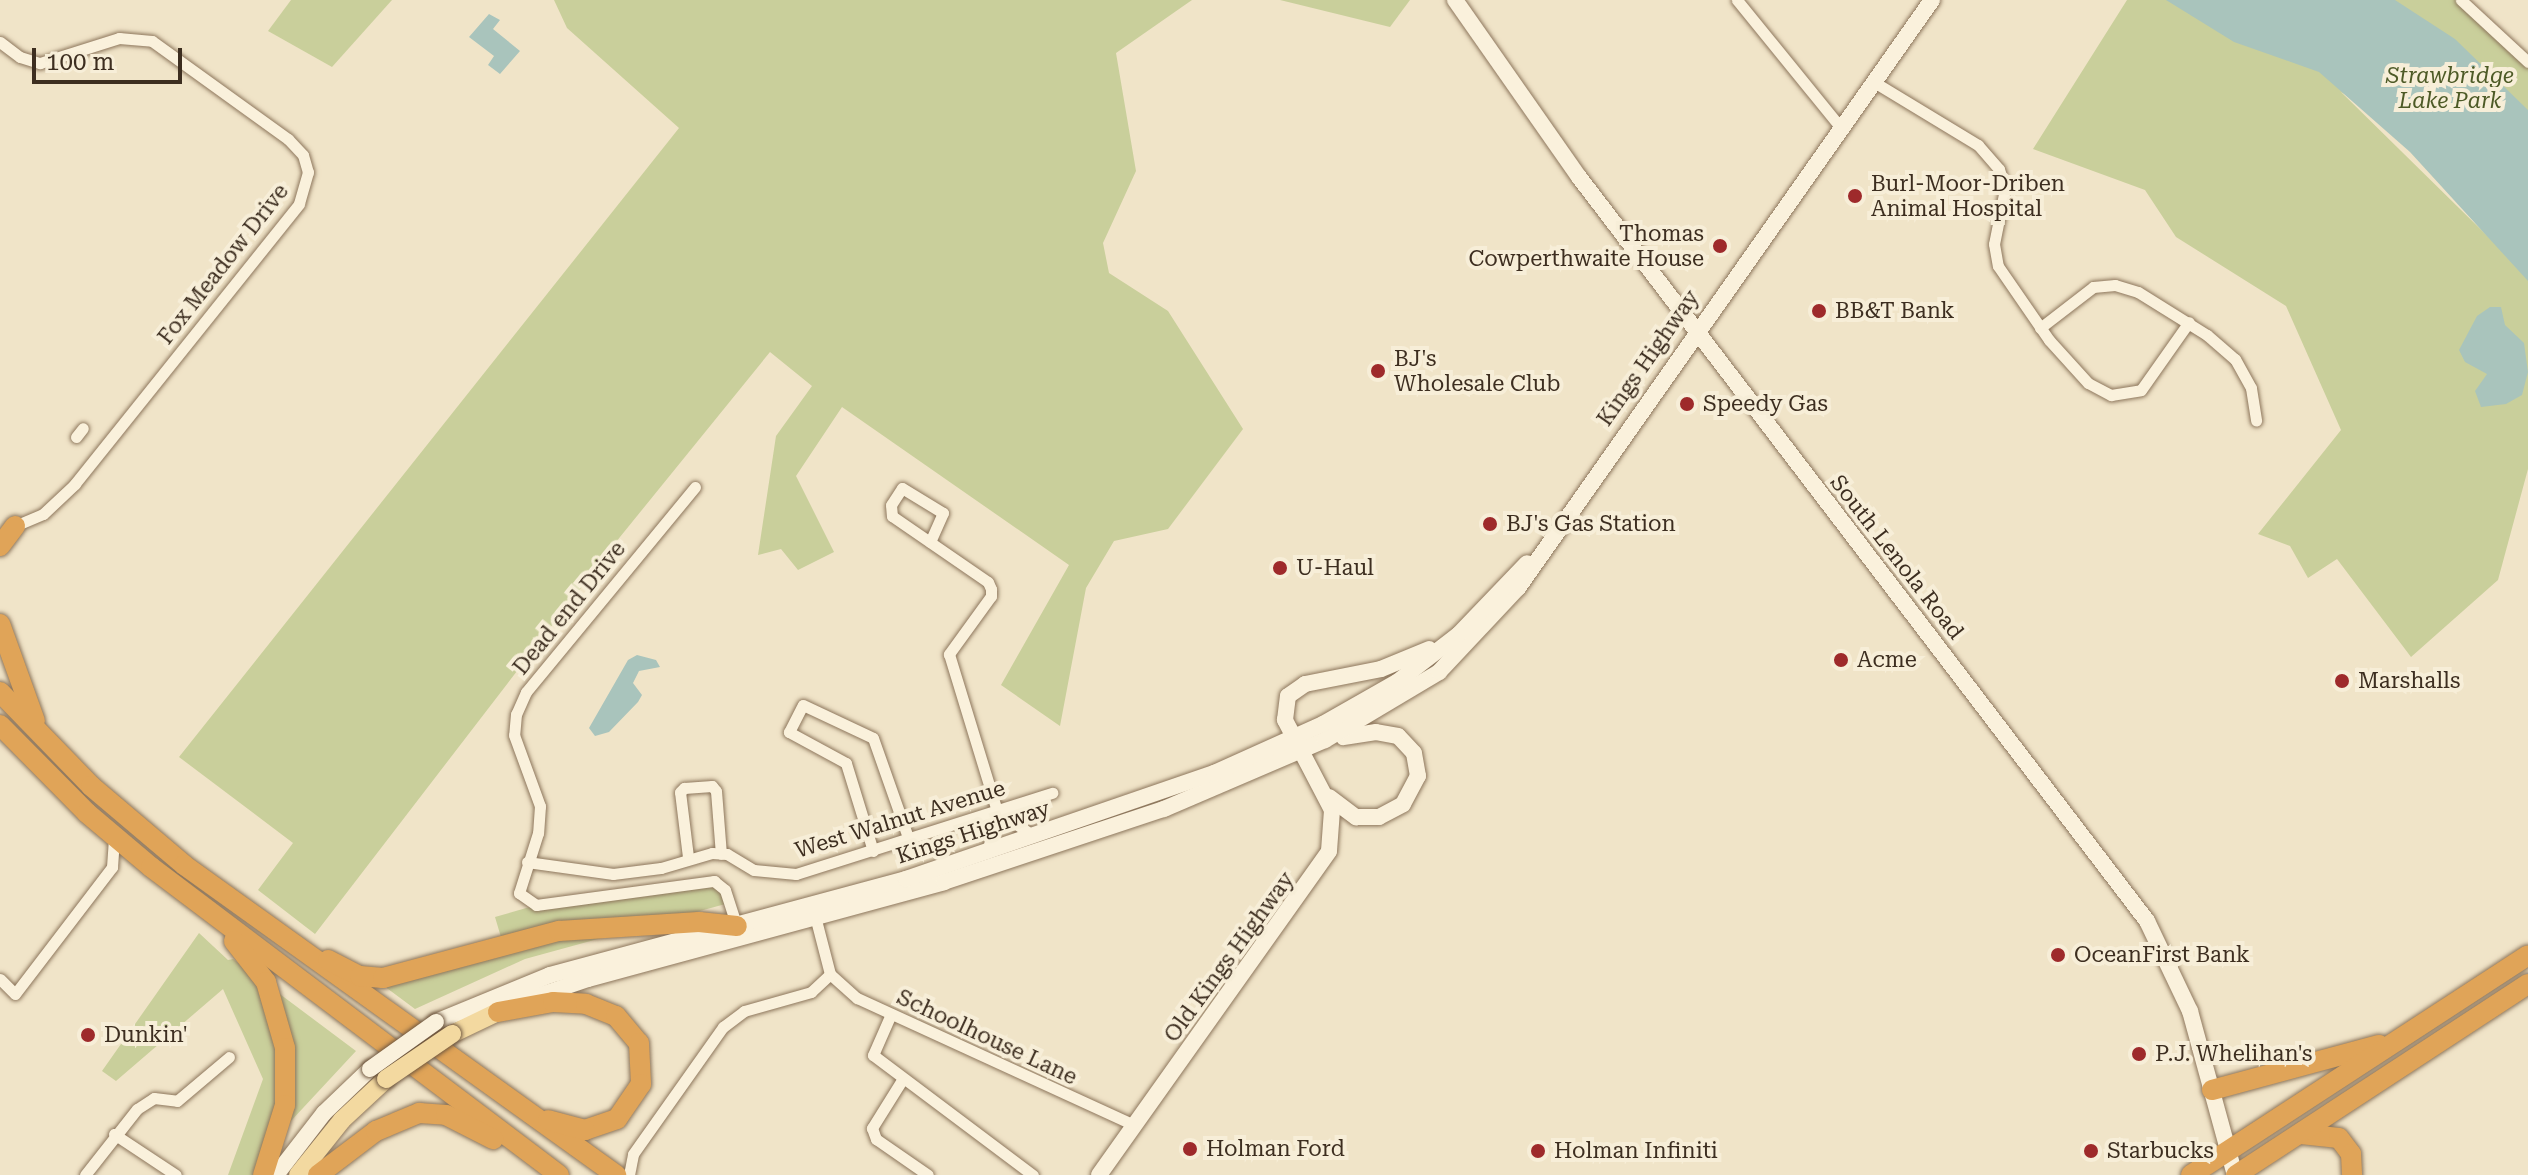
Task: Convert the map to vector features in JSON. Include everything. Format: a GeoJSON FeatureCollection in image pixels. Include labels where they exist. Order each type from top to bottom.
{"type":"FeatureCollection","features":[{"type":"Feature","properties":{"kind":"highway"},"geometry":{"type":"LineString","coordinates":[[0,546],[7,528]]}},
{"type":"Feature","properties":{"kind":"highway"},"geometry":{"type":"LineString","coordinates":[[0,624],[17,682],[44,739]]}},
{"type":"Feature","properties":{"kind":"highway"},"geometry":{"type":"LineString","coordinates":[[0,692],[118,811],[235,904],[611,1172]]}},
{"type":"Feature","properties":{"kind":"highway"},"geometry":{"type":"LineString","coordinates":[[4,736],[114,837],[163,877],[557,1174]]}},
{"type":"Feature","properties":{"kind":"highway"},"geometry":{"type":"LineString","coordinates":[[163,877],[248,955],[278,1011],[287,1091],[280,1131],[263,1175]]}},
{"type":"Feature","properties":{"kind":"highway"},"geometry":{"type":"LineString","coordinates":[[235,904],[343,968],[375,979],[559,931],[699,922],[737,926]]}},
{"type":"Feature","properties":{"kind":"highway"},"geometry":{"type":"LineString","coordinates":[[2191,1175],[2528,955]]}},
{"type":"Feature","properties":{"kind":"highway"},"geometry":{"type":"LineString","coordinates":[[2236,1175],[2528,984]]}},
{"type":"Feature","properties":{"kind":"highway"},"geometry":{"type":"LineString","coordinates":[[498,1012],[553,1002],[598,1007],[629,1028],[643,1067],[630,1106],[617,1119],[593,1129],[568,1128],[502,1097]]}},
{"type":"Feature","properties":{"kind":"highway"},"geometry":{"type":"LineString","coordinates":[[2212,1090],[2398,1040]]}},
{"type":"Feature","properties":{"kind":"highway"},"geometry":{"type":"LineString","coordinates":[[318,1175],[376,1131],[427,1112],[454,1119],[557,1174]]}},
{"type":"Feature","properties":{"kind":"highway"},"geometry":{"type":"LineString","coordinates":[[2301,1134],[2339,1138],[2351,1154],[2352,1175]]}},
{"type":"Feature","properties":{"kind":"main road","name":"South Lenola Road"},"geometry":{"type":"LineString","coordinates":[[1455,0],[1579,177],[2147,921],[2182,990],[2236,1175]]}},
{"type":"Feature","properties":{"kind":"main road","name":"Kings Highway"},"geometry":{"type":"LineString","coordinates":[[298,1175],[378,1074],[436,1022],[559,972],[737,926],[987,854],[1299,744],[1325,740],[1439,672],[1506,603],[1932,0]]}},
{"type":"Feature","properties":{"kind":"main road","name":"Kings Highway"},"geometry":{"type":"LineString","coordinates":[[378,1074],[498,1012],[588,979],[816,920],[1089,835],[1299,744],[1376,696],[1456,636],[1543,548]]}},
{"type":"Feature","properties":{"kind":"main road","name":"Old Kings Highway"},"geometry":{"type":"LineString","coordinates":[[1099,1175],[1325,858],[1334,825],[1325,793],[1284,709],[1298,686],[1381,669],[1456,636]]}},
{"type":"Feature","properties":{"kind":"main road"},"geometry":{"type":"LineString","coordinates":[[1325,740],[1392,734],[1410,746],[1418,769],[1409,797],[1379,817],[1356,817],[1325,793]]}},
{"type":"Feature","properties":{"kind":"main road"},"geometry":{"type":"LineString","coordinates":[[276,1175],[324,1113],[378,1074]]}},
{"type":"Feature","properties":{"kind":"street"},"geometry":{"type":"LineString","coordinates":[[1737,0],[1841,128]]}},
{"type":"Feature","properties":{"kind":"street"},"geometry":{"type":"LineString","coordinates":[[2461,0],[2528,62]]}},
{"type":"Feature","properties":{"kind":"street","name":"Fox Meadow Drive"},"geometry":{"type":"LineString","coordinates":[[0,42],[20,57],[40,63],[119,38],[152,41],[288,139],[303,155],[308,172],[299,204],[75,484],[49,509],[7,528]]}},
{"type":"Feature","properties":{"kind":"street"},"geometry":{"type":"LineString","coordinates":[[1874,82],[1978,145],[1999,169],[2005,189],[1995,255],[2040,328],[2081,377],[2119,396],[2134,394],[2154,378],[2189,322]]}},
{"type":"Feature","properties":{"kind":"street"},"geometry":{"type":"LineString","coordinates":[[2040,328],[2084,292],[2104,285],[2138,292],[2189,322],[2242,369],[2256,421]]}},
{"type":"Feature","properties":{"kind":"street","name":"Dead end Drive"},"geometry":{"type":"LineString","coordinates":[[695,487],[526,692],[514,735],[540,806],[519,893],[536,905],[671,891],[703,880],[725,890],[737,926]]}},
{"type":"Feature","properties":{"kind":"street"},"geometry":{"type":"LineString","coordinates":[[930,542],[943,513],[902,488],[891,505],[892,516],[988,582],[991,589],[991,596],[949,654],[997,811],[987,854]]}},
{"type":"Feature","properties":{"kind":"street"},"geometry":{"type":"LineString","coordinates":[[873,851],[846,763],[789,732],[803,705],[873,738],[909,840]]}},
{"type":"Feature","properties":{"kind":"street"},"geometry":{"type":"LineString","coordinates":[[688,857],[680,792],[684,788],[712,786],[716,791],[721,854]]}},
{"type":"Feature","properties":{"kind":"street","name":"West Walnut Avenue"},"geometry":{"type":"LineString","coordinates":[[527,862],[613,874],[661,868],[688,857],[721,854],[775,875],[873,851],[1052,793]]}},
{"type":"Feature","properties":{"kind":"street"},"geometry":{"type":"LineString","coordinates":[[997,811],[1037,837]]}},
{"type":"Feature","properties":{"kind":"street"},"geometry":{"type":"LineString","coordinates":[[0,979],[15,994],[112,867],[114,837]]}},
{"type":"Feature","properties":{"kind":"street"},"geometry":{"type":"LineString","coordinates":[[611,1172],[633,1154],[732,1019],[811,992],[830,974],[816,920]]}},
{"type":"Feature","properties":{"kind":"street","name":"Schoolhouse Lane"},"geometry":{"type":"LineString","coordinates":[[830,974],[842,988],[891,1014],[1135,1125]]}},
{"type":"Feature","properties":{"kind":"street"},"geometry":{"type":"LineString","coordinates":[[891,1014],[873,1055],[902,1080],[1033,1175]]}},
{"type":"Feature","properties":{"kind":"street"},"geometry":{"type":"LineString","coordinates":[[85,1175],[114,1134],[148,1100],[177,1101],[229,1057]]}},
{"type":"Feature","properties":{"kind":"street"},"geometry":{"type":"LineString","coordinates":[[902,1080],[872,1128],[876,1139],[928,1175]]}},
{"type":"Feature","properties":{"kind":"street"},"geometry":{"type":"LineString","coordinates":[[114,1134],[176,1175]]}},
{"type":"Feature","properties":{"kind":"street"},"geometry":{"type":"LineString","coordinates":[[629,1175],[633,1154]]}},
{"type":"Feature","properties":{"kind":"green space"},"geometry":{"type":"Polygon","coordinates":[[[291,0],[392,0],[332,67],[268,31],[291,0]]]}},
{"type":"Feature","properties":{"kind":"green space"},"geometry":{"type":"Polygon","coordinates":[[[554,0],[1192,0],[1116,53],[1136,171],[1103,243],[1109,273],[1168,311],[1243,429],[1168,529],[1114,541],[1086,588],[1060,726],[1001,685],[1069,565],[842,407],[796,476],[834,552],[798,570],[781,549],[758,555],[776,436],[812,386],[770,352],[620,537],[315,934],[258,890],[293,843],[179,757],[679,128],[567,28],[554,0]]]}},
{"type":"Feature","properties":{"kind":"green space"},"geometry":{"type":"Polygon","coordinates":[[[1280,0],[1410,0],[1390,27],[1280,0]]]}},
{"type":"Feature","properties":{"kind":"green space"},"geometry":{"type":"Polygon","coordinates":[[[2127,0],[2462,0],[2528,62],[2528,469],[2498,580],[2411,657],[2337,559],[2308,578],[2290,546],[2258,534],[2341,430],[2286,306],[2176,237],[2145,190],[2033,149],[2127,0]],[[2341,92],[2518,266],[2403,140],[2369,108],[2341,92]]]}},
{"type":"Feature","properties":{"kind":"green space"},"geometry":{"type":"Polygon","coordinates":[[[705,878],[726,891],[729,903],[525,959],[415,1009],[380,983],[503,944],[495,917],[540,904],[705,878]]]}},
{"type":"Feature","properties":{"kind":"green space"},"geometry":{"type":"Polygon","coordinates":[[[199,933],[228,960],[233,959],[356,1051],[290,1122],[274,1123],[253,1175],[228,1175],[263,1079],[223,989],[116,1081],[102,1071],[199,933]]]}},
{"type":"Feature","properties":{"kind":"water","name":"Strawbridge Lake Park"},"geometry":{"type":"Polygon","coordinates":[[[2166,0],[2395,0],[2455,39],[2528,110],[2528,281],[2410,152],[2319,72],[2234,42],[2166,0]]]}},
{"type":"Feature","properties":{"kind":"water"},"geometry":{"type":"Polygon","coordinates":[[[489,14],[500,20],[493,29],[520,51],[500,74],[488,65],[494,56],[469,37],[489,14]]]}},
{"type":"Feature","properties":{"kind":"water"},"geometry":{"type":"Polygon","coordinates":[[[2490,307],[2501,307],[2505,325],[2524,343],[2528,372],[2522,395],[2506,404],[2481,407],[2475,391],[2487,374],[2465,362],[2459,350],[2477,316],[2490,307]]]}},
{"type":"Feature","properties":{"kind":"water"},"geometry":{"type":"Polygon","coordinates":[[[637,655],[656,660],[660,667],[639,671],[633,683],[642,695],[638,702],[609,732],[595,736],[589,728],[628,660],[637,655]]]}},
{"type":"Feature","properties":{"kind":"place","name":"Burl-Moor-Driben Animal Hospital"},"geometry":{"type":"Point","coordinates":[1855,196]}},
{"type":"Feature","properties":{"kind":"place","name":"Thomas Cowperthwaite House"},"geometry":{"type":"Point","coordinates":[1720,246]}},
{"type":"Feature","properties":{"kind":"place","name":"BB&T Bank"},"geometry":{"type":"Point","coordinates":[1819,311]}},
{"type":"Feature","properties":{"kind":"place","name":"BJ's Wholesale Club"},"geometry":{"type":"Point","coordinates":[1378,371]}},
{"type":"Feature","properties":{"kind":"place","name":"Speedy Gas"},"geometry":{"type":"Point","coordinates":[1687,404]}},
{"type":"Feature","properties":{"kind":"place","name":"BJ's Gas Station"},"geometry":{"type":"Point","coordinates":[1490,524]}},
{"type":"Feature","properties":{"kind":"place","name":"U-Haul"},"geometry":{"type":"Point","coordinates":[1280,568]}},
{"type":"Feature","properties":{"kind":"place","name":"Acme"},"geometry":{"type":"Point","coordinates":[1841,660]}},
{"type":"Feature","properties":{"kind":"place","name":"Marshalls"},"geometry":{"type":"Point","coordinates":[2342,681]}},
{"type":"Feature","properties":{"kind":"place","name":"OceanFirst Bank"},"geometry":{"type":"Point","coordinates":[2058,955]}},
{"type":"Feature","properties":{"kind":"place","name":"Dunkin'"},"geometry":{"type":"Point","coordinates":[88,1035]}},
{"type":"Feature","properties":{"kind":"place","name":"P.J. Whelihan's"},"geometry":{"type":"Point","coordinates":[2139,1054]}},
{"type":"Feature","properties":{"kind":"place","name":"Holman Ford"},"geometry":{"type":"Point","coordinates":[1190,1149]}},
{"type":"Feature","properties":{"kind":"place","name":"Holman Infiniti"},"geometry":{"type":"Point","coordinates":[1538,1151]}},
{"type":"Feature","properties":{"kind":"place","name":"Starbucks"},"geometry":{"type":"Point","coordinates":[2091,1151]}}]}
